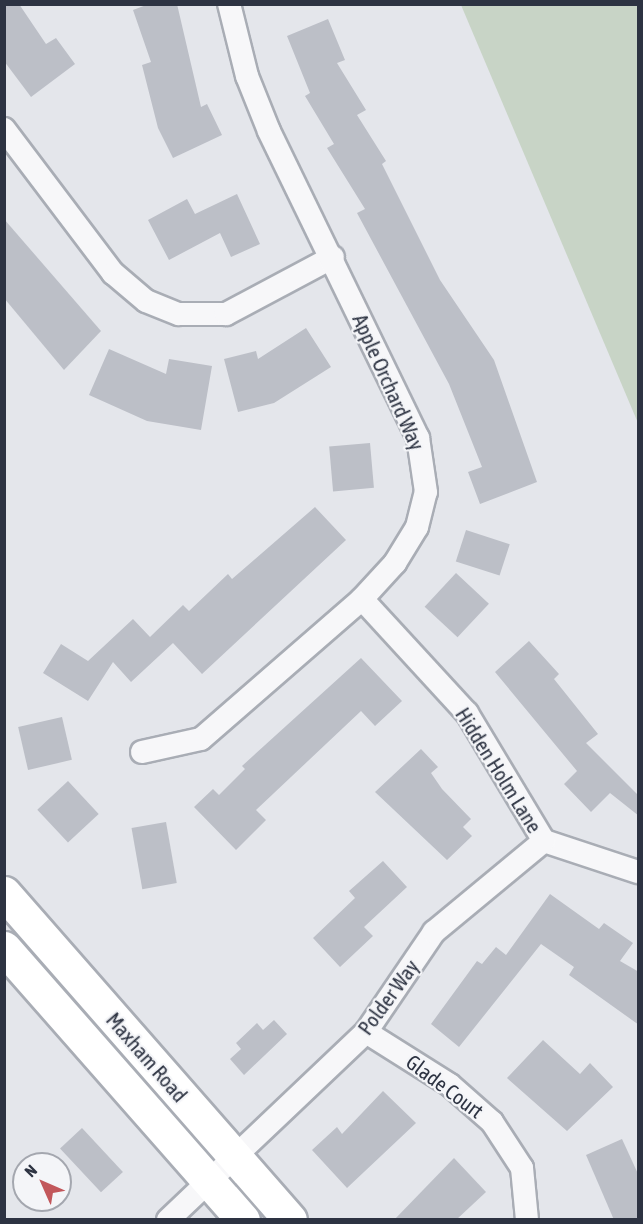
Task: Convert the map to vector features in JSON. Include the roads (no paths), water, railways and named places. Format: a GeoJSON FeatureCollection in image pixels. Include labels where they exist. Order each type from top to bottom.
{"type":"FeatureCollection","features":[{"type":"Feature","properties":{"kind":"main road","name":"Maxham Road"},"geometry":{"type":"LineString","coordinates":[[4,893],[290,1220]]}},
{"type":"Feature","properties":{"kind":"main road","name":"Maxham Road"},"geometry":{"type":"LineString","coordinates":[[4,948],[243,1220]]}},
{"type":"Feature","properties":{"kind":"street","name":"Apple Orchard Way"},"geometry":{"type":"LineString","coordinates":[[142,752],[201,739],[362,599],[395,564],[417,527],[426,492],[418,438],[333,257],[269,131],[247,76],[229,4]]}},
{"type":"Feature","properties":{"kind":"street"},"geometry":{"type":"LineString","coordinates":[[4,129],[113,273],[146,301],[179,314],[226,314],[333,257]]}},
{"type":"Feature","properties":{"kind":"street","name":"Hidden Holm Lane"},"geometry":{"type":"LineString","coordinates":[[362,599],[467,713],[544,841],[639,872]]}},
{"type":"Feature","properties":{"kind":"street","name":"Polder Way"},"geometry":{"type":"LineString","coordinates":[[168,1220],[232,1155],[366,1032],[434,932],[544,841]]}},
{"type":"Feature","properties":{"kind":"street","name":"Glade Court"},"geometry":{"type":"LineString","coordinates":[[366,1032],[450,1084],[492,1122],[522,1168],[527,1220]]}}]}
